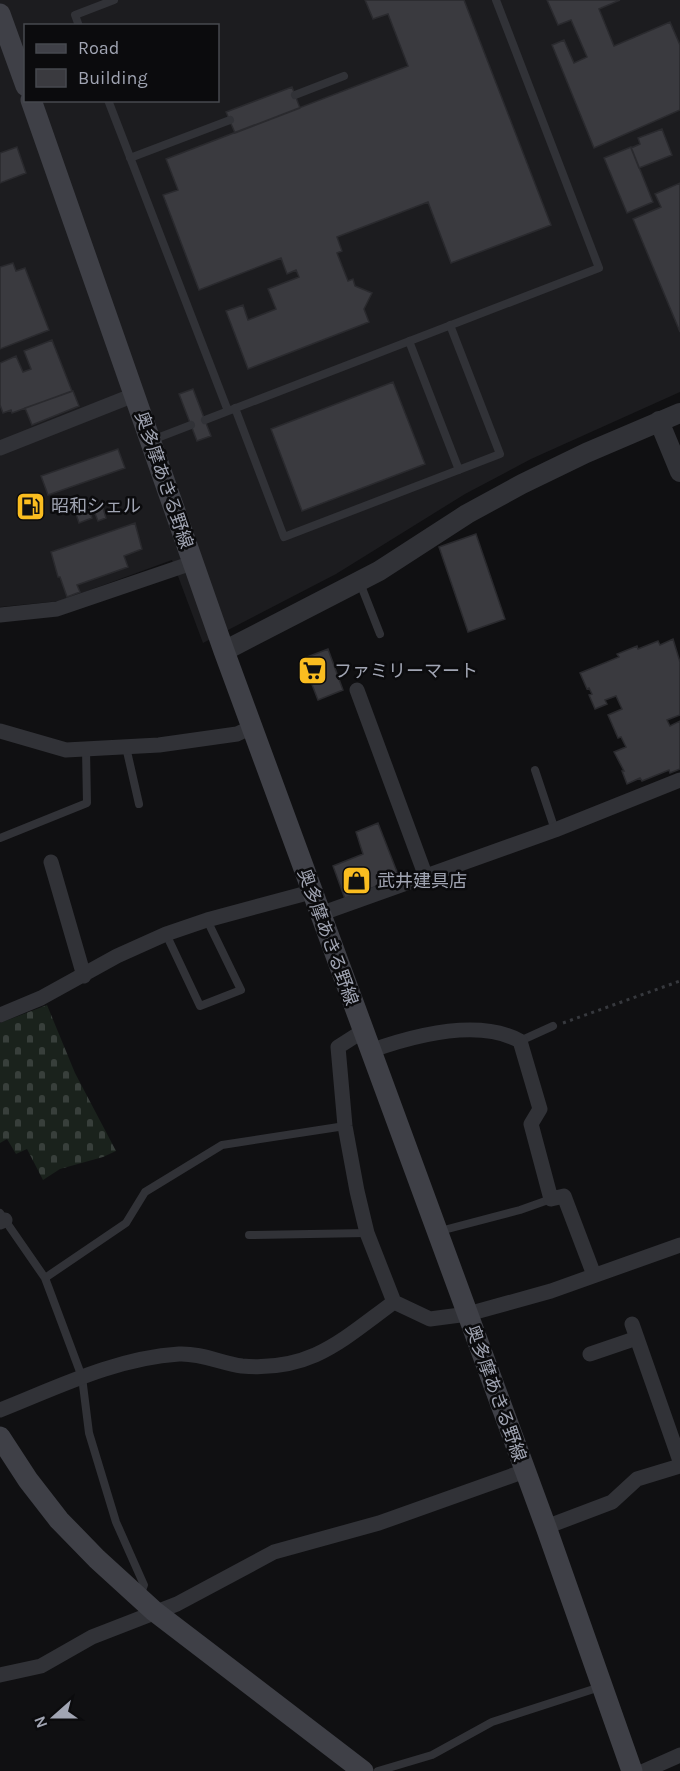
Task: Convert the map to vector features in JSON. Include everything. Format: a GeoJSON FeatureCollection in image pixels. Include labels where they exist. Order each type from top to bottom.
{"type":"FeatureCollection","features":[{"type":"Feature","properties":{"kind":"main road"},"geometry":{"type":"LineString","coordinates":[[0,14],[24,80]]}},
{"type":"Feature","properties":{"kind":"main road","name":"奥多摩あきる野線"},"geometry":{"type":"LineString","coordinates":[[32,102],[192,563],[546,1527],[632,1771]]}},
{"type":"Feature","properties":{"kind":"main road"},"geometry":{"type":"LineString","coordinates":[[0,1437],[28,1480],[59,1520],[97,1559],[147,1604],[363,1771]]}},
{"type":"Feature","properties":{"kind":"street"},"geometry":{"type":"LineString","coordinates":[[0,448],[135,395]]}},
{"type":"Feature","properties":{"kind":"street"},"geometry":{"type":"LineString","coordinates":[[224,651],[360,581],[468,514],[522,484],[680,413]]}},
{"type":"Feature","properties":{"kind":"street"},"geometry":{"type":"LineString","coordinates":[[659,421],[680,472]]}},
{"type":"Feature","properties":{"kind":"street"},"geometry":{"type":"LineString","coordinates":[[0,615],[57,609],[192,563]]}},
{"type":"Feature","properties":{"kind":"street"},"geometry":{"type":"LineString","coordinates":[[357,690],[426,877]]}},
{"type":"Feature","properties":{"kind":"street"},"geometry":{"type":"LineString","coordinates":[[0,731],[66,750],[159,745],[237,734],[252,727]]}},
{"type":"Feature","properties":{"kind":"street"},"geometry":{"type":"LineString","coordinates":[[320,914],[555,830],[680,780]]}},
{"type":"Feature","properties":{"kind":"street"},"geometry":{"type":"LineString","coordinates":[[51,862],[84,976]]}},
{"type":"Feature","properties":{"kind":"street"},"geometry":{"type":"LineString","coordinates":[[1,1010],[41,998],[117,956],[166,934],[207,920],[311,892]]}},
{"type":"Feature","properties":{"kind":"street"},"geometry":{"type":"LineString","coordinates":[[370,1051],[443,1033],[472,1030],[509,1035],[520,1041],[540,1109],[531,1124],[551,1199],[564,1196],[594,1275]]}},
{"type":"Feature","properties":{"kind":"street"},"geometry":{"type":"LineString","coordinates":[[363,1031],[338,1047],[345,1126],[367,1233],[394,1302],[430,1319],[468,1314],[551,1291],[680,1245]]}},
{"type":"Feature","properties":{"kind":"street"},"geometry":{"type":"LineString","coordinates":[[0,1410],[105,1368],[180,1354],[240,1365],[283,1366],[299,1363],[326,1351],[394,1302]]}},
{"type":"Feature","properties":{"kind":"street"},"geometry":{"type":"LineString","coordinates":[[590,1354],[634,1331],[680,1461]]}},
{"type":"Feature","properties":{"kind":"street"},"geometry":{"type":"LineString","coordinates":[[546,1527],[612,1502],[637,1479],[680,1466]]}},
{"type":"Feature","properties":{"kind":"street"},"geometry":{"type":"LineString","coordinates":[[0,1676],[41,1666],[147,1604],[177,1604],[274,1552],[380,1523],[525,1471]]}},
{"type":"Feature","properties":{"kind":"street"},"geometry":{"type":"LineString","coordinates":[[644,1771],[680,1755]]}},
{"type":"Feature","properties":{"kind":"lane"},"geometry":{"type":"LineString","coordinates":[[79,24],[75,15],[114,0]]}},
{"type":"Feature","properties":{"kind":"lane"},"geometry":{"type":"LineString","coordinates":[[205,420],[599,268],[496,0]]}},
{"type":"Feature","properties":{"kind":"lane"},"geometry":{"type":"LineString","coordinates":[[295,95],[344,76]]}},
{"type":"Feature","properties":{"kind":"lane"},"geometry":{"type":"LineString","coordinates":[[109,102],[284,537],[500,454],[450,325]]}},
{"type":"Feature","properties":{"kind":"lane"},"geometry":{"type":"LineString","coordinates":[[130,158],[230,120]]}},
{"type":"Feature","properties":{"kind":"lane"},"geometry":{"type":"LineString","coordinates":[[409,341],[459,470]]}},
{"type":"Feature","properties":{"kind":"lane"},"geometry":{"type":"LineString","coordinates":[[151,441],[191,425]]}},
{"type":"Feature","properties":{"kind":"lane"},"geometry":{"type":"LineString","coordinates":[[360,581],[380,634]]}},
{"type":"Feature","properties":{"kind":"lane"},"geometry":{"type":"LineString","coordinates":[[126,747],[140,804]]}},
{"type":"Feature","properties":{"kind":"lane"},"geometry":{"type":"LineString","coordinates":[[0,838],[87,803],[86,749]]}},
{"type":"Feature","properties":{"kind":"lane"},"geometry":{"type":"LineString","coordinates":[[535,770],[555,830]]}},
{"type":"Feature","properties":{"kind":"lane"},"geometry":{"type":"LineString","coordinates":[[166,934],[200,1006],[241,990],[207,920]]}},
{"type":"Feature","properties":{"kind":"lane"},"geometry":{"type":"LineString","coordinates":[[520,1041],[553,1026]]}},
{"type":"Feature","properties":{"kind":"lane"},"geometry":{"type":"LineString","coordinates":[[45,1278],[126,1223],[145,1192],[222,1145],[345,1126]]}},
{"type":"Feature","properties":{"kind":"lane"},"geometry":{"type":"LineString","coordinates":[[438,1232],[520,1210],[551,1199]]}},
{"type":"Feature","properties":{"kind":"lane"},"geometry":{"type":"LineString","coordinates":[[2,1218],[45,1278],[82,1377],[89,1433],[116,1522],[144,1585],[147,1604]]}},
{"type":"Feature","properties":{"kind":"lane"},"geometry":{"type":"LineString","coordinates":[[249,1235],[367,1233]]}},
{"type":"Feature","properties":{"kind":"lane"},"geometry":{"type":"LineString","coordinates":[[378,1771],[432,1755],[492,1722],[602,1687]]}},
{"type":"Feature","properties":{"kind":"path"},"geometry":{"type":"LineString","coordinates":[[553,1026],[680,981]]}},
{"type":"Feature","properties":{"kind":"shaded area"},"geometry":{"type":"Polygon","coordinates":[[[0,0],[680,0],[680,392],[531,459],[465,494],[336,574],[203,643],[172,560],[60,601],[0,607],[0,0]]]}},
{"type":"Feature","properties":{"kind":"green space"},"geometry":{"type":"Polygon","coordinates":[[[47,1005],[75,1073],[116,1151],[60,1169],[43,1180],[27,1149],[16,1154],[7,1139],[0,1143],[0,1023],[47,1005]]]}},
{"type":"Feature","properties":{"kind":"building"},"geometry":{"type":"Polygon","coordinates":[[[365,0],[464,0],[551,225],[451,263],[428,202],[337,237],[342,251],[337,253],[348,281],[353,279],[355,286],[372,293],[364,309],[369,322],[248,369],[226,311],[243,305],[248,320],[276,309],[268,289],[299,277],[296,270],[287,274],[281,258],[199,290],[163,195],[178,190],[166,159],[408,66],[388,14],[373,19],[365,0]]]}},
{"type":"Feature","properties":{"kind":"building"},"geometry":{"type":"Polygon","coordinates":[[[547,0],[620,0],[599,9],[614,46],[670,22],[680,45],[680,110],[594,148],[552,45],[564,40],[574,63],[587,57],[571,20],[558,25],[547,0]]]}},
{"type":"Feature","properties":{"kind":"building"},"geometry":{"type":"Polygon","coordinates":[[[292,87],[300,108],[235,133],[226,112],[292,87]]]}},
{"type":"Feature","properties":{"kind":"building"},"geometry":{"type":"Polygon","coordinates":[[[662,129],[672,155],[639,168],[631,148],[640,144],[638,138],[662,129]]]}},
{"type":"Feature","properties":{"kind":"building"},"geometry":{"type":"Polygon","coordinates":[[[17,147],[26,173],[0,183],[0,153],[17,147]]]}},
{"type":"Feature","properties":{"kind":"building"},"geometry":{"type":"Polygon","coordinates":[[[631,147],[653,202],[627,213],[604,158],[631,147]]]}},
{"type":"Feature","properties":{"kind":"building"},"geometry":{"type":"Polygon","coordinates":[[[680,183],[680,332],[633,219],[661,207],[655,194],[680,183]]]}},
{"type":"Feature","properties":{"kind":"building"},"geometry":{"type":"Polygon","coordinates":[[[13,263],[16,271],[25,268],[49,330],[0,349],[0,267],[13,263]]]}},
{"type":"Feature","properties":{"kind":"building"},"geometry":{"type":"Polygon","coordinates":[[[52,340],[72,391],[12,413],[11,410],[3,413],[0,405],[0,363],[16,356],[23,372],[31,369],[24,351],[52,340]]]}},
{"type":"Feature","properties":{"kind":"building"},"geometry":{"type":"Polygon","coordinates":[[[393,382],[425,464],[302,511],[271,429],[393,382]]]}},
{"type":"Feature","properties":{"kind":"building"},"geometry":{"type":"Polygon","coordinates":[[[193,389],[211,436],[197,441],[179,394],[193,389]]]}},
{"type":"Feature","properties":{"kind":"building"},"geometry":{"type":"Polygon","coordinates":[[[73,391],[79,406],[32,425],[25,408],[73,391]]]}},
{"type":"Feature","properties":{"kind":"building"},"geometry":{"type":"Polygon","coordinates":[[[118,449],[125,468],[48,495],[41,476],[118,449]]]}},
{"type":"Feature","properties":{"kind":"building"},"geometry":{"type":"Polygon","coordinates":[[[88,507],[92,518],[79,523],[75,511],[88,507]]]}},
{"type":"Feature","properties":{"kind":"building"},"geometry":{"type":"Polygon","coordinates":[[[103,508],[106,518],[98,521],[94,511],[103,508]]]}},
{"type":"Feature","properties":{"kind":"building"},"geometry":{"type":"Polygon","coordinates":[[[135,523],[142,549],[124,556],[128,567],[77,585],[80,592],[67,597],[51,552],[135,523]]]}},
{"type":"Feature","properties":{"kind":"building"},"geometry":{"type":"Polygon","coordinates":[[[476,534],[505,619],[468,632],[439,547],[476,534]]]}},
{"type":"Feature","properties":{"kind":"building"},"geometry":{"type":"Polygon","coordinates":[[[673,639],[680,662],[680,715],[667,720],[670,726],[680,721],[680,769],[670,773],[669,770],[642,781],[640,778],[627,784],[622,771],[624,771],[614,752],[626,747],[621,737],[618,738],[608,715],[622,709],[616,696],[605,700],[607,704],[595,709],[589,695],[592,694],[589,688],[587,689],[580,673],[619,657],[617,654],[637,646],[638,649],[658,641],[660,645],[673,639]]]}},
{"type":"Feature","properties":{"kind":"building"},"geometry":{"type":"Polygon","coordinates":[[[328,649],[343,690],[318,700],[302,659],[328,649]]]}},
{"type":"Feature","properties":{"kind":"building"},"geometry":{"type":"Polygon","coordinates":[[[378,823],[399,877],[345,899],[333,866],[363,854],[356,832],[378,823]]]}},
{"type":"Feature","properties":{"kind":"place","name":"昭和シェル"},"geometry":{"type":"Point","coordinates":[30,506]}},
{"type":"Feature","properties":{"kind":"place","name":"ファミリーマート"},"geometry":{"type":"Point","coordinates":[313,671]}},
{"type":"Feature","properties":{"kind":"place","name":"武井建具店"},"geometry":{"type":"Point","coordinates":[356,881]}}]}
